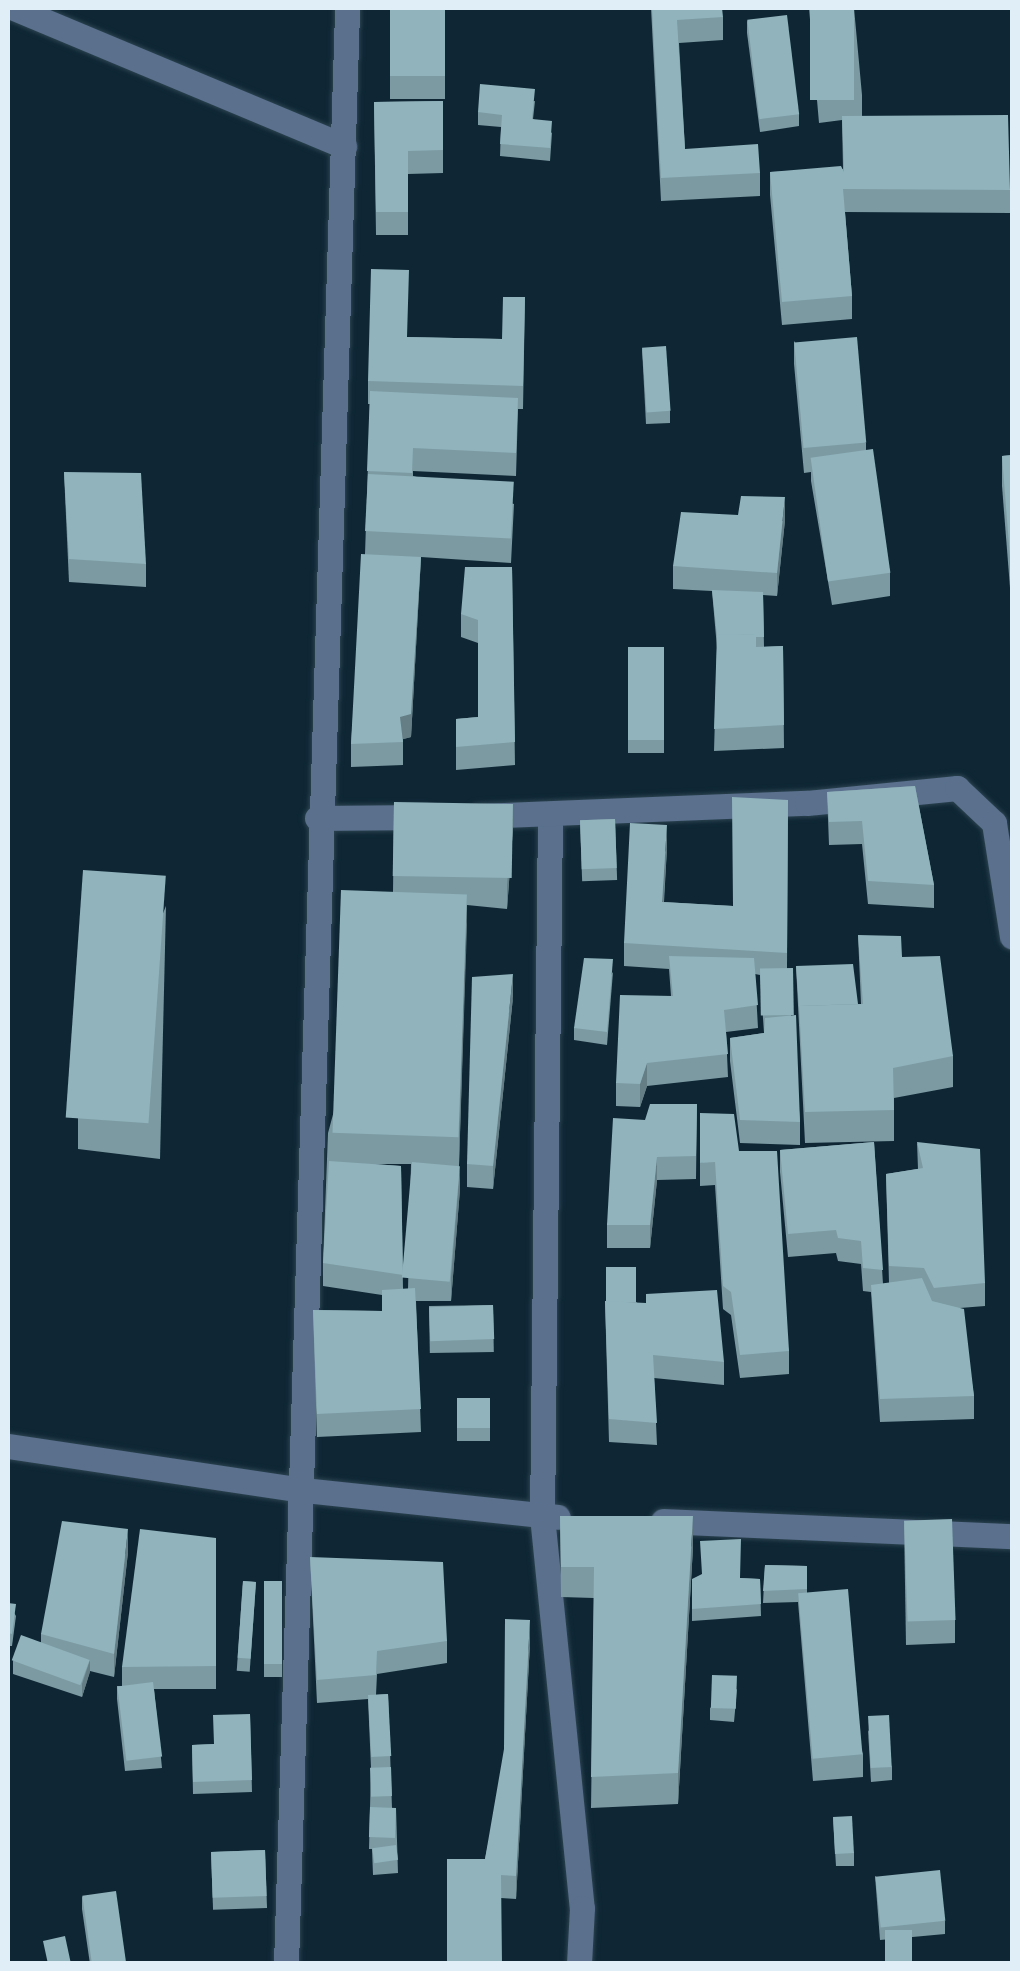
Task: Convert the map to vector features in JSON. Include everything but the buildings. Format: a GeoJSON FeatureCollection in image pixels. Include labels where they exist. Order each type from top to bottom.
{"type":"FeatureCollection","features":[{"type":"Feature","properties":{"kind":"street"},"geometry":{"type":"LineString","coordinates":[[14,8],[344,146]]}},
{"type":"Feature","properties":{"kind":"street"},"geometry":{"type":"LineString","coordinates":[[286,1964],[303,1490],[317,818],[347,8]]}},
{"type":"Feature","properties":{"kind":"street"},"geometry":{"type":"LineString","coordinates":[[317,818],[550,814],[807,803],[957,788],[1003,823],[1012,937]]}},
{"type":"Feature","properties":{"kind":"street"},"geometry":{"type":"LineString","coordinates":[[550,814],[542,1516],[582,1908],[579,1964]]}},
{"type":"Feature","properties":{"kind":"street"},"geometry":{"type":"LineString","coordinates":[[8,1446],[303,1490],[582,1518]]}},
{"type":"Feature","properties":{"kind":"street"},"geometry":{"type":"LineString","coordinates":[[640,1520],[1012,1536]]}}]}
